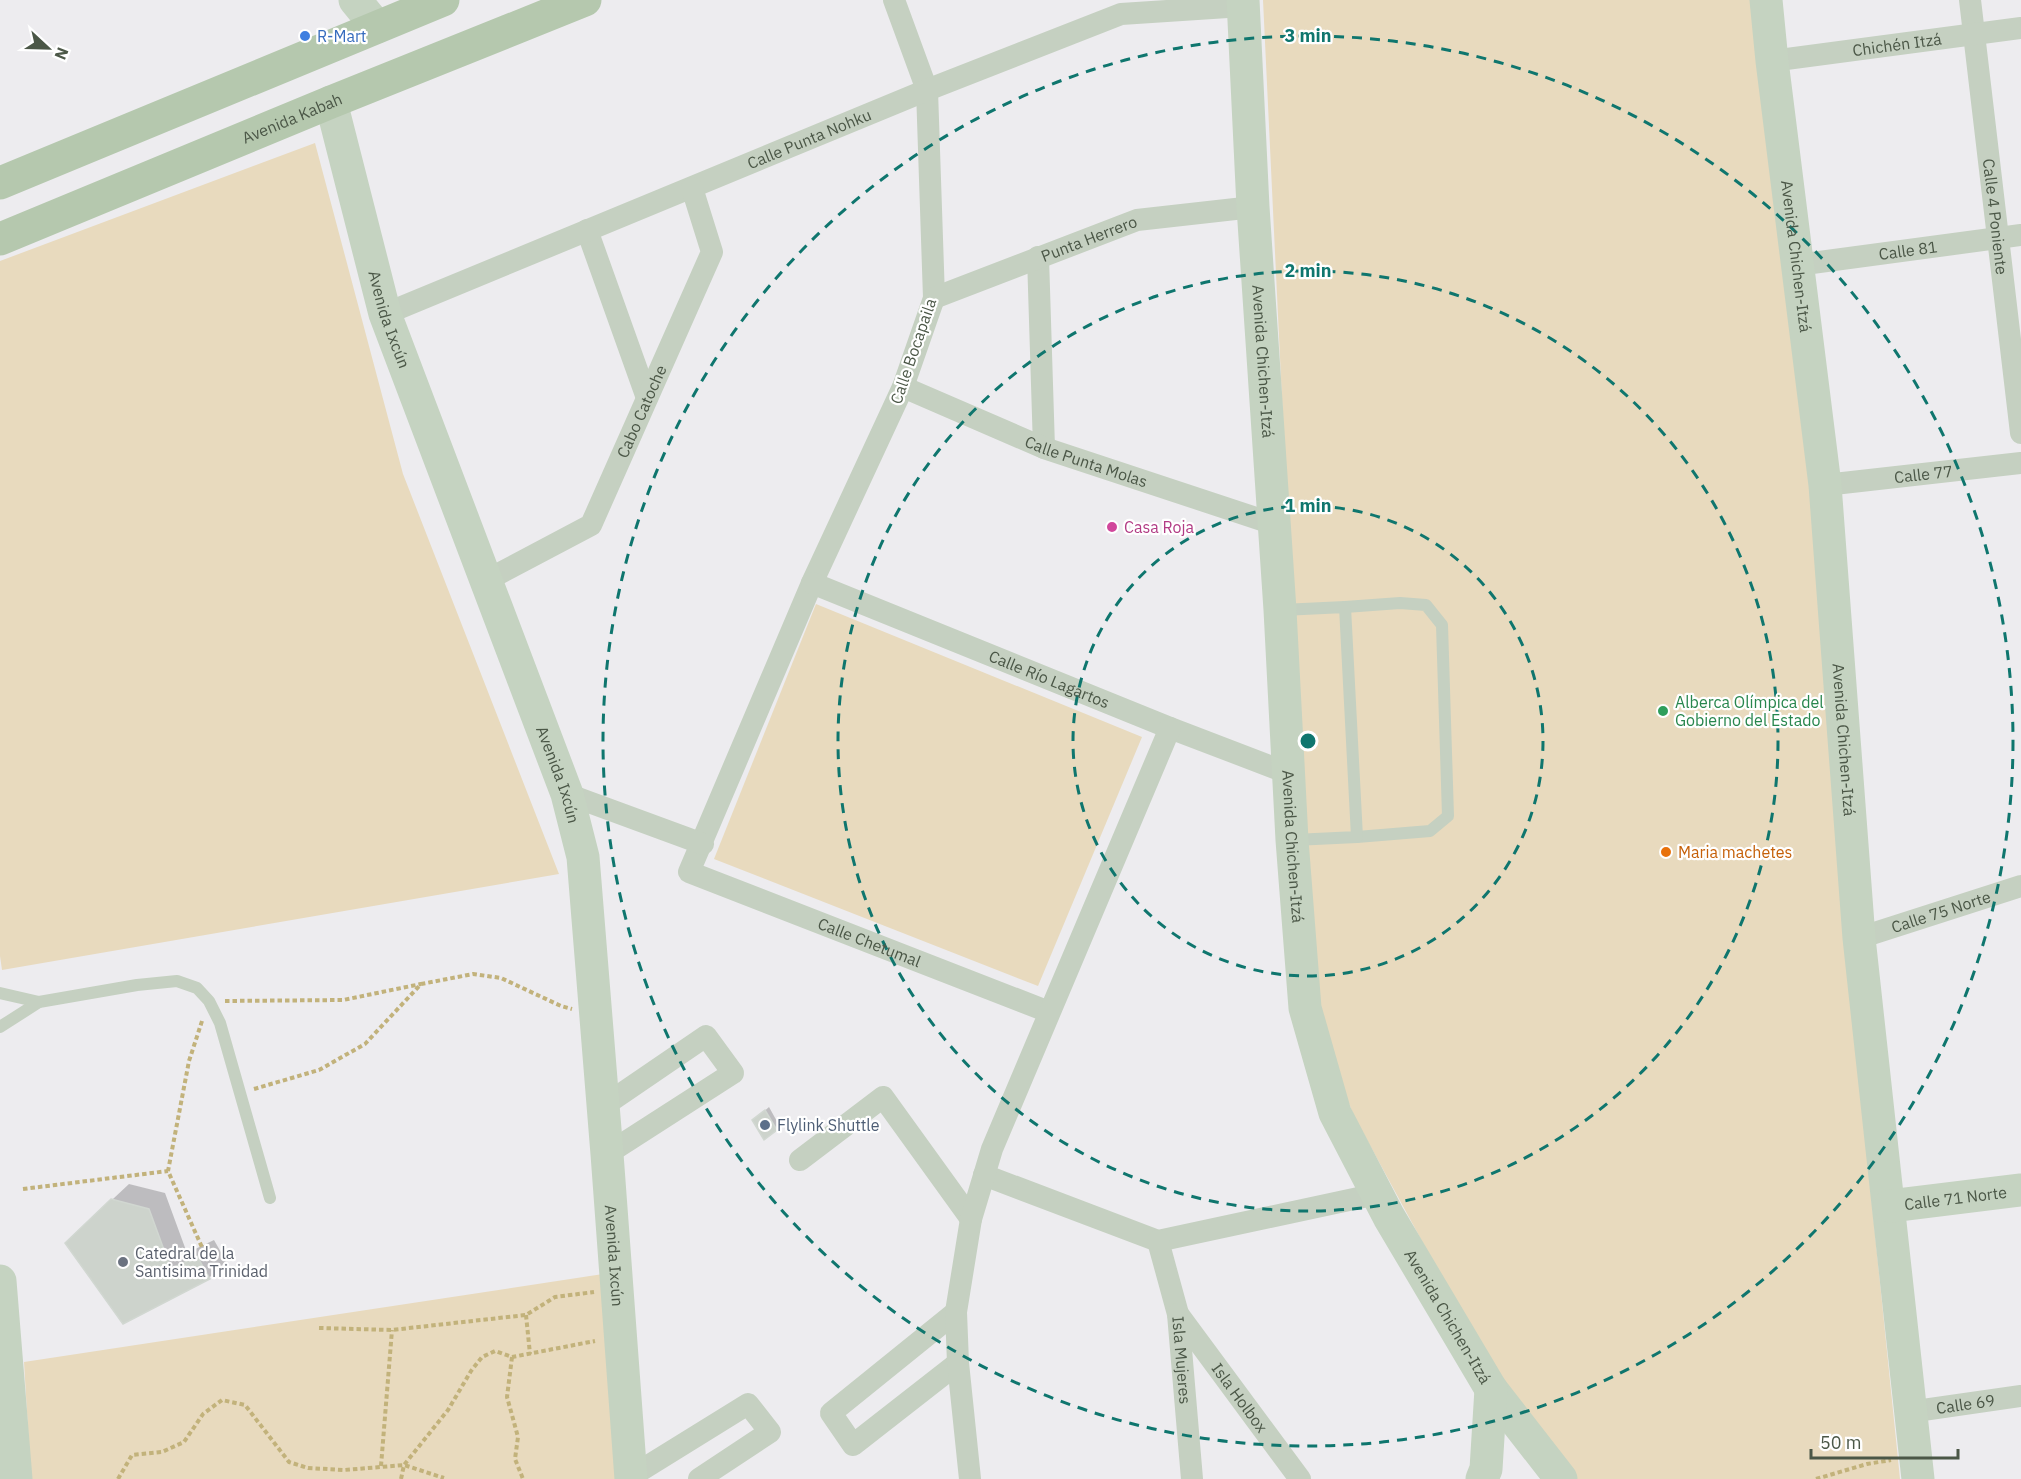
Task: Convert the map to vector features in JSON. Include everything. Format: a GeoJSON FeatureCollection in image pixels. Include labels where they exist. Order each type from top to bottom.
{"type":"FeatureCollection","features":[{"type":"Feature","properties":{"kind":"main road"},"geometry":{"type":"LineString","coordinates":[[356,0],[377,27]]}},
{"type":"Feature","properties":{"kind":"main road","name":"Avenida Kabah"},"geometry":{"type":"LineString","coordinates":[[0,239],[585,0]]}},
{"type":"Feature","properties":{"kind":"main road","name":"Avenida Chichen-Itzá"},"geometry":{"type":"LineString","coordinates":[[1766,0],[1825,485],[1859,938],[1890,1206],[1916,1467]]}},
{"type":"Feature","properties":{"kind":"main road"},"geometry":{"type":"LineString","coordinates":[[0,183],[377,27],[426,3]]}},
{"type":"Feature","properties":{"kind":"main road","name":"Avenida Chichen-Itzá"},"geometry":{"type":"LineString","coordinates":[[1243,3],[1253,207],[1281,610],[1292,840],[1305,1008],[1335,1113],[1377,1194],[1491,1389],[1561,1479]]}},
{"type":"Feature","properties":{"kind":"main road","name":"Avenida Ixcún"},"geometry":{"type":"LineString","coordinates":[[331,102],[385,314],[567,794],[582,857],[631,1478]]}},
{"type":"Feature","properties":{"kind":"main road","name":"Calle 71 Norte"},"geometry":{"type":"LineString","coordinates":[[1890,1206],[2021,1190]]}},
{"type":"Feature","properties":{"kind":"main road"},"geometry":{"type":"LineString","coordinates":[[0,1281],[16,1479]]}},
{"type":"Feature","properties":{"kind":"main road"},"geometry":{"type":"LineString","coordinates":[[1482,1479],[1486,1469],[1491,1389]]}},
{"type":"Feature","properties":{"kind":"street","name":"Calle Bocapaila"},"geometry":{"type":"LineString","coordinates":[[689,872],[703,844],[812,583],[903,387],[934,298],[927,90],[894,0]]}},
{"type":"Feature","properties":{"kind":"street","name":"Calle 4 Poniente"},"geometry":{"type":"LineString","coordinates":[[1970,0],[2021,434]]}},
{"type":"Feature","properties":{"kind":"street","name":"Calle Punta Nohku"},"geometry":{"type":"LineString","coordinates":[[385,314],[927,90],[1121,14],[1243,3]]}},
{"type":"Feature","properties":{"kind":"street","name":"Chichén Itzá"},"geometry":{"type":"LineString","coordinates":[[1772,61],[2021,28]]}},
{"type":"Feature","properties":{"kind":"street","name":"Cabo Catoche"},"geometry":{"type":"LineString","coordinates":[[487,580],[591,525],[712,252],[692,188]]}},
{"type":"Feature","properties":{"kind":"street","name":"Punta Herrero"},"geometry":{"type":"LineString","coordinates":[[934,298],[1137,220],[1253,207]]}},
{"type":"Feature","properties":{"kind":"street"},"geometry":{"type":"LineString","coordinates":[[587,231],[647,398]]}},
{"type":"Feature","properties":{"kind":"street","name":"Calle 81"},"geometry":{"type":"LineString","coordinates":[[1797,265],[2021,235]]}},
{"type":"Feature","properties":{"kind":"street"},"geometry":{"type":"LineString","coordinates":[[1038,257],[1044,448]]}},
{"type":"Feature","properties":{"kind":"street","name":"Calle Punta Molas"},"geometry":{"type":"LineString","coordinates":[[903,387],[1044,448],[1274,524]]}},
{"type":"Feature","properties":{"kind":"street","name":"Calle 77"},"geometry":{"type":"LineString","coordinates":[[1825,485],[2021,463]]}},
{"type":"Feature","properties":{"kind":"street","name":"Calle Río Lagartos"},"geometry":{"type":"LineString","coordinates":[[812,583],[1170,728],[1288,773]]}},
{"type":"Feature","properties":{"kind":"street"},"geometry":{"type":"LineString","coordinates":[[970,1479],[958,1364],[956,1312],[971,1219],[992,1149],[1170,728]]}},
{"type":"Feature","properties":{"kind":"street"},"geometry":{"type":"LineString","coordinates":[[567,794],[703,844]]}},
{"type":"Feature","properties":{"kind":"street","name":"Calle Chetumal"},"geometry":{"type":"LineString","coordinates":[[689,872],[1049,1012]]}},
{"type":"Feature","properties":{"kind":"street","name":"Calle 75 Norte"},"geometry":{"type":"LineString","coordinates":[[1859,938],[2021,886]]}},
{"type":"Feature","properties":{"kind":"street"},"geometry":{"type":"LineString","coordinates":[[602,1107],[706,1036],[733,1073],[607,1154]]}},
{"type":"Feature","properties":{"kind":"street"},"geometry":{"type":"LineString","coordinates":[[800,1160],[883,1097],[971,1219]]}},
{"type":"Feature","properties":{"kind":"street"},"geometry":{"type":"LineString","coordinates":[[984,1175],[1158,1241],[1377,1194]]}},
{"type":"Feature","properties":{"kind":"street","name":"Isla Mujeres"},"geometry":{"type":"LineString","coordinates":[[1158,1241],[1178,1314],[1192,1479]]}},
{"type":"Feature","properties":{"kind":"street"},"geometry":{"type":"LineString","coordinates":[[956,1312],[831,1413],[853,1445],[958,1364]]}},
{"type":"Feature","properties":{"kind":"street","name":"Isla Holbox"},"geometry":{"type":"LineString","coordinates":[[1178,1314],[1300,1479]]}},
{"type":"Feature","properties":{"kind":"street","name":"Calle 69"},"geometry":{"type":"LineString","coordinates":[[1909,1412],[2021,1396]]}},
{"type":"Feature","properties":{"kind":"street"},"geometry":{"type":"LineString","coordinates":[[631,1478],[748,1404],[770,1432],[699,1479]]}},
{"type":"Feature","properties":{"kind":"lane"},"geometry":{"type":"LineString","coordinates":[[1281,610],[1400,603],[1426,605],[1442,625],[1448,816],[1430,831],[1292,840]]}},
{"type":"Feature","properties":{"kind":"lane"},"geometry":{"type":"LineString","coordinates":[[1345,606],[1357,837]]}},
{"type":"Feature","properties":{"kind":"lane"},"geometry":{"type":"LineString","coordinates":[[0,1027],[39,1002],[137,985],[177,981],[197,988],[209,1001],[220,1023],[270,1198]]}},
{"type":"Feature","properties":{"kind":"lane"},"geometry":{"type":"LineString","coordinates":[[0,993],[39,1002]]}},
{"type":"Feature","properties":{"kind":"path"},"geometry":{"type":"LineString","coordinates":[[209,1263],[168,1171],[189,1061],[209,1001],[343,1000],[473,974],[501,978],[561,1006],[596,1014]]}},
{"type":"Feature","properties":{"kind":"path"},"geometry":{"type":"LineString","coordinates":[[239,1094],[318,1070],[365,1044],[421,984]]}},
{"type":"Feature","properties":{"kind":"path"},"geometry":{"type":"LineString","coordinates":[[23,1189],[168,1171]]}},
{"type":"Feature","properties":{"kind":"path"},"geometry":{"type":"LineString","coordinates":[[319,1328],[392,1330],[526,1315],[555,1297],[617,1288]]}},
{"type":"Feature","properties":{"kind":"path"},"geometry":{"type":"LineString","coordinates":[[526,1315],[530,1354]]}},
{"type":"Feature","properties":{"kind":"path"},"geometry":{"type":"LineString","coordinates":[[381,1466],[392,1330]]}},
{"type":"Feature","properties":{"kind":"path"},"geometry":{"type":"LineString","coordinates":[[401,1479],[404,1465],[448,1410],[471,1371],[482,1358],[495,1351],[512,1357],[596,1341]]}},
{"type":"Feature","properties":{"kind":"path"},"geometry":{"type":"LineString","coordinates":[[512,1357],[507,1397],[518,1437],[515,1459],[523,1479]]}},
{"type":"Feature","properties":{"kind":"path"},"geometry":{"type":"LineString","coordinates":[[118,1479],[132,1455],[162,1452],[184,1442],[203,1414],[222,1400],[245,1405],[289,1462],[308,1468],[344,1470],[404,1465],[444,1478]]}},
{"type":"Feature","properties":{"kind":"path"},"geometry":{"type":"LineString","coordinates":[[1816,1479],[1867,1464],[1916,1467]]}},
{"type":"Feature","properties":{"kind":"shaded area"},"geometry":{"type":"Polygon","coordinates":[[[1263,0],[1752,0],[1811,489],[1867,1155],[1900,1479],[1572,1479],[1498,1381],[1354,1116],[1337,1074],[1316,1006],[1292,610],[1263,0]]]}},
{"type":"Feature","properties":{"kind":"shaded area"},"geometry":{"type":"Polygon","coordinates":[[[315,143],[403,474],[559,874],[2,970],[0,956],[0,261],[315,143]]]}},
{"type":"Feature","properties":{"kind":"shaded area"},"geometry":{"type":"Polygon","coordinates":[[[816,604],[1142,737],[1038,986],[714,859],[816,604]]]}},
{"type":"Feature","properties":{"kind":"shaded area"},"geometry":{"type":"Polygon","coordinates":[[[603,1274],[616,1479],[31,1479],[24,1362],[603,1274]]]}},
{"type":"Feature","properties":{"kind":"building","name":"Flylink Shuttle"},"geometry":{"type":"Polygon","coordinates":[[[765,1110],[777,1130],[764,1140],[752,1120],[765,1110]]]}},
{"type":"Feature","properties":{"kind":"building","name":"Catedral de la Santisima Trinidad"},"geometry":{"type":"Polygon","coordinates":[[[111,1199],[149,1209],[171,1269],[197,1256],[210,1279],[123,1324],[65,1243],[111,1199]]]}},
{"type":"Feature","properties":{"kind":"place","name":"R-Mart"},"geometry":{"type":"Point","coordinates":[305,36]}},
{"type":"Feature","properties":{"kind":"place","name":"Casa Roja"},"geometry":{"type":"Point","coordinates":[1112,527]}},
{"type":"Feature","properties":{"kind":"place","name":"Alberca Olímpica del Gobierno del Estado"},"geometry":{"type":"Point","coordinates":[1663,711]}},
{"type":"Feature","properties":{"kind":"place","name":"Maria machetes"},"geometry":{"type":"Point","coordinates":[1666,852]}},
{"type":"Feature","properties":{"kind":"place","name":"Flylink Shuttle"},"geometry":{"type":"Point","coordinates":[765,1125]}},
{"type":"Feature","properties":{"kind":"place","name":"Catedral de la Santisima Trinidad"},"geometry":{"type":"Point","coordinates":[123,1262]}}]}
